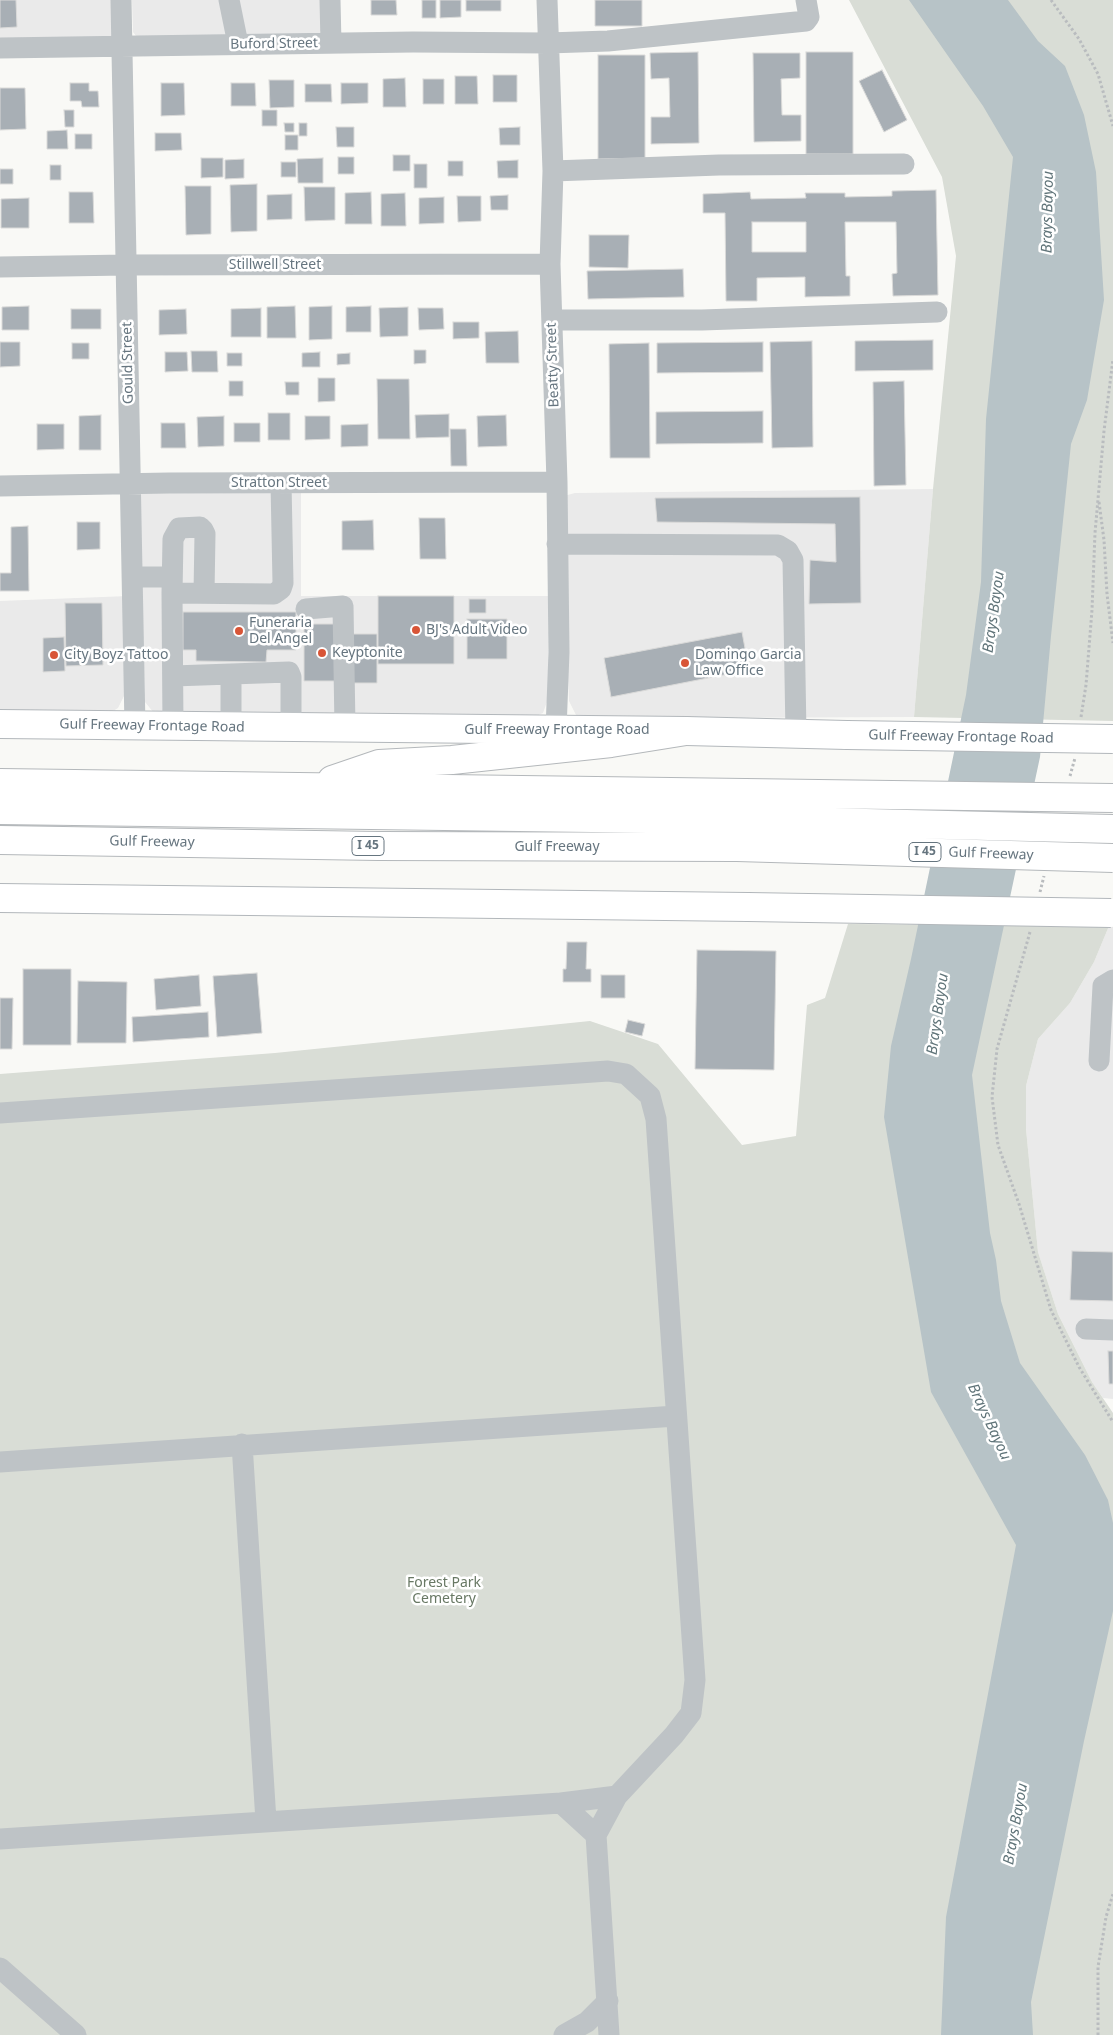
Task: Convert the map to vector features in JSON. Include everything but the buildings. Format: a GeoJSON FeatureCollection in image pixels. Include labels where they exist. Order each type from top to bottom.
{"type":"FeatureCollection","features":[{"type":"Feature","properties":{"kind":"main road","name":"Gulf Freeway Frontage Road"},"geometry":{"type":"LineString","coordinates":[[0,724],[686,730],[796,734],[1113,739]]}},
{"type":"Feature","properties":{"kind":"main road"},"geometry":{"type":"LineString","coordinates":[[315,786],[379,764],[452,760],[611,743],[686,730]]}},
{"type":"Feature","properties":{"kind":"main road"},"geometry":{"type":"LineString","coordinates":[[0,783],[1113,798]]}},
{"type":"Feature","properties":{"kind":"main road","name":"Gulf Freeway"},"geometry":{"type":"LineString","coordinates":[[0,810],[741,820],[1113,830]]}},
{"type":"Feature","properties":{"kind":"main road","name":"Gulf Freeway"},"geometry":{"type":"LineString","coordinates":[[0,840],[378,846],[737,847],[1113,858]]}},
{"type":"Feature","properties":{"kind":"main road"},"geometry":{"type":"LineString","coordinates":[[0,898],[748,907],[1112,914]]}},
{"type":"Feature","properties":{"kind":"street","name":"Gould Street"},"geometry":{"type":"LineString","coordinates":[[121,0],[135,726]]}},
{"type":"Feature","properties":{"kind":"street"},"geometry":{"type":"LineString","coordinates":[[228,0],[238,44]]}},
{"type":"Feature","properties":{"kind":"street"},"geometry":{"type":"LineString","coordinates":[[330,0],[331,43]]}},
{"type":"Feature","properties":{"kind":"street","name":"Beatty Street"},"geometry":{"type":"LineString","coordinates":[[547,0],[552,171],[550,264],[558,544],[559,652],[556,730]]}},
{"type":"Feature","properties":{"kind":"street","name":"Buford Street"},"geometry":{"type":"LineString","coordinates":[[0,48],[608,41],[806,21],[809,17],[806,0]]}},
{"type":"Feature","properties":{"kind":"street"},"geometry":{"type":"LineString","coordinates":[[552,171],[718,164],[904,164]]}},
{"type":"Feature","properties":{"kind":"street","name":"Stillwell Street"},"geometry":{"type":"LineString","coordinates":[[0,267],[550,264]]}},
{"type":"Feature","properties":{"kind":"street"},"geometry":{"type":"LineString","coordinates":[[552,320],[702,320],[937,312]]}},
{"type":"Feature","properties":{"kind":"street","name":"Stratton Street"},"geometry":{"type":"LineString","coordinates":[[0,486],[557,482]]}},
{"type":"Feature","properties":{"kind":"street"},"geometry":{"type":"LineString","coordinates":[[133,578],[204,593],[274,594],[281,589],[283,583],[281,483]]}},
{"type":"Feature","properties":{"kind":"street"},"geometry":{"type":"LineString","coordinates":[[173,727],[172,585],[174,533],[178,528],[200,527],[205,534],[204,593]]}},
{"type":"Feature","properties":{"kind":"street"},"geometry":{"type":"LineString","coordinates":[[558,544],[778,544],[788,551],[793,560],[796,734]]}},
{"type":"Feature","properties":{"kind":"street"},"geometry":{"type":"LineString","coordinates":[[306,609],[343,606],[345,728]]}},
{"type":"Feature","properties":{"kind":"street"},"geometry":{"type":"LineString","coordinates":[[173,676],[289,672],[291,677],[291,728]]}},
{"type":"Feature","properties":{"kind":"street"},"geometry":{"type":"LineString","coordinates":[[230,674],[231,727]]}},
{"type":"Feature","properties":{"kind":"street"},"geometry":{"type":"LineString","coordinates":[[1099,1061],[1103,986],[1113,980]]}},
{"type":"Feature","properties":{"kind":"street"},"geometry":{"type":"LineString","coordinates":[[0,1113],[608,1071],[626,1074],[650,1096],[656,1119],[696,1680],[690,1714],[674,1735],[617,1796],[596,1835],[610,2035]]}},
{"type":"Feature","properties":{"kind":"street"},"geometry":{"type":"LineString","coordinates":[[1086,1329],[1113,1330]]}},
{"type":"Feature","properties":{"kind":"street"},"geometry":{"type":"LineString","coordinates":[[0,1462],[242,1444],[676,1416]]}},
{"type":"Feature","properties":{"kind":"street"},"geometry":{"type":"LineString","coordinates":[[242,1444],[266,1821]]}},
{"type":"Feature","properties":{"kind":"street"},"geometry":{"type":"LineString","coordinates":[[0,1839],[561,1803],[617,1796]]}},
{"type":"Feature","properties":{"kind":"street"},"geometry":{"type":"LineString","coordinates":[[561,1803],[596,1835]]}},
{"type":"Feature","properties":{"kind":"street"},"geometry":{"type":"LineString","coordinates":[[0,1968],[76,2035]]}},
{"type":"Feature","properties":{"kind":"street"},"geometry":{"type":"LineString","coordinates":[[564,2035],[587,2022],[608,2001]]}},
{"type":"Feature","properties":{"kind":"path"},"geometry":{"type":"LineString","coordinates":[[1051,0],[1079,39],[1098,74],[1113,126]]}},
{"type":"Feature","properties":{"kind":"path"},"geometry":{"type":"LineString","coordinates":[[1098,495],[1113,643]]}},
{"type":"Feature","properties":{"kind":"path"},"geometry":{"type":"LineString","coordinates":[[1098,2035],[1098,1967],[1106,1917],[1113,1894]]}},
{"type":"Feature","properties":{"kind":"shaded area"},"geometry":{"type":"Polygon","coordinates":[[[0,0],[117,0],[118,30],[110,39],[0,41],[0,0]]]}},
{"type":"Feature","properties":{"kind":"shaded area"},"geometry":{"type":"Polygon","coordinates":[[[132,0],[327,0],[320,35],[137,37],[133,32],[132,0]]]}},
{"type":"Feature","properties":{"kind":"shaded area"},"geometry":{"type":"Polygon","coordinates":[[[933,489],[914,717],[672,718],[586,717],[576,715],[569,701],[564,496],[575,493],[933,489]]]}},
{"type":"Feature","properties":{"kind":"shaded area"},"geometry":{"type":"Polygon","coordinates":[[[301,491],[301,596],[549,596],[548,699],[543,713],[533,717],[154,713],[145,702],[139,495],[143,492],[301,491]]]}},
{"type":"Feature","properties":{"kind":"shaded area"},"geometry":{"type":"Polygon","coordinates":[[[128,596],[124,696],[118,708],[113,711],[0,710],[0,601],[128,596]]]}},
{"type":"Feature","properties":{"kind":"shaded area"},"geometry":{"type":"Polygon","coordinates":[[[1109,926],[1113,926],[1113,1399],[1103,1398],[1092,1382],[1058,1314],[1038,1252],[1026,1129],[1026,1086],[1038,1039],[1070,1003],[1094,962],[1109,926]]]}},
{"type":"Feature","properties":{"kind":"green space"},"geometry":{"type":"Polygon","coordinates":[[[849,0],[1113,0],[1113,721],[914,717],[933,489],[956,256],[942,177],[849,0]]]}},
{"type":"Feature","properties":{"kind":"green space","name":"Forest Park Cemetery"},"geometry":{"type":"Polygon","coordinates":[[[848,924],[1109,926],[1094,962],[1070,1003],[1038,1039],[1026,1086],[1026,1129],[1038,1252],[1058,1314],[1092,1382],[1113,1413],[1113,2035],[0,2035],[0,1074],[275,1053],[590,1021],[658,1044],[742,1145],[796,1136],[807,1005],[825,998],[848,924]]]}},
{"type":"Feature","properties":{"kind":"water","name":"Brays Bayou"},"geometry":{"type":"Polygon","coordinates":[[[909,0],[1008,0],[1038,41],[1065,66],[1084,115],[1096,172],[1104,300],[1087,400],[1071,444],[1040,757],[972,1075],[990,1233],[996,1260],[1001,1301],[1020,1363],[1085,1455],[1108,1500],[1113,1523],[1113,1611],[1084,1741],[1031,2002],[1033,2035],[941,2035],[946,1917],[1016,1545],[931,1392],[884,1117],[891,1046],[966,695],[981,582],[986,419],[1013,157],[983,106],[909,0]]]}},
{"type":"Feature","properties":{"kind":"place","name":"BJ's Adult Video"},"geometry":{"type":"Point","coordinates":[416,630]}},
{"type":"Feature","properties":{"kind":"place","name":"Funeraria Del Angel"},"geometry":{"type":"Point","coordinates":[239,631]}},
{"type":"Feature","properties":{"kind":"place","name":"Keyptonite"},"geometry":{"type":"Point","coordinates":[322,653]}},
{"type":"Feature","properties":{"kind":"place","name":"City Boyz Tattoo"},"geometry":{"type":"Point","coordinates":[54,655]}},
{"type":"Feature","properties":{"kind":"place","name":"Domingo Garcia Law Office"},"geometry":{"type":"Point","coordinates":[685,663]}}]}
